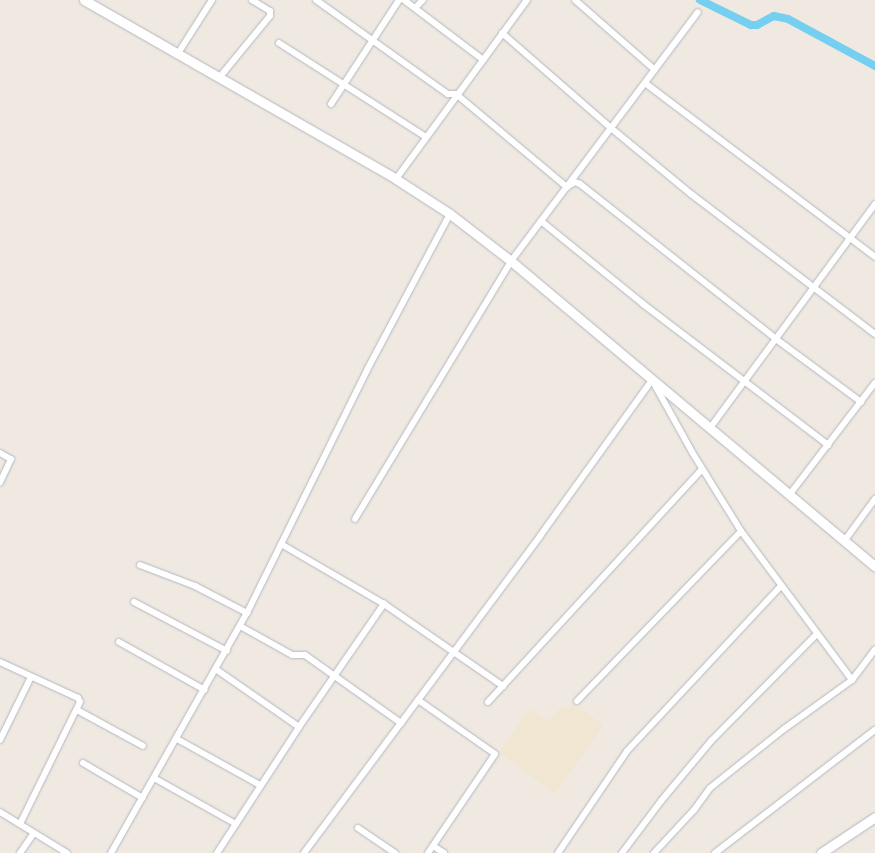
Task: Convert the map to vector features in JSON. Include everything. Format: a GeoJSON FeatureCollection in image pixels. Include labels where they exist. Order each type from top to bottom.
{"type":"FeatureCollection","features":[{"type":"Feature","properties":{"kind":"street"},"geometry":{"type":"LineString","coordinates":[[84,0],[396,179],[450,214],[511,261],[875,566]]}},
{"type":"Feature","properties":{"kind":"street"},"geometry":{"type":"LineString","coordinates":[[177,55],[212,0]]}},
{"type":"Feature","properties":{"kind":"street"},"geometry":{"type":"LineString","coordinates":[[219,78],[270,16],[270,11],[252,0]]}},
{"type":"Feature","properties":{"kind":"street"},"geometry":{"type":"LineString","coordinates":[[316,0],[448,94],[456,94],[567,187]]}},
{"type":"Feature","properties":{"kind":"street"},"geometry":{"type":"LineString","coordinates":[[331,104],[400,0]]}},
{"type":"Feature","properties":{"kind":"street"},"geometry":{"type":"LineString","coordinates":[[404,0],[482,59]]}},
{"type":"Feature","properties":{"kind":"street"},"geometry":{"type":"LineString","coordinates":[[414,8],[423,0]]}},
{"type":"Feature","properties":{"kind":"street"},"geometry":{"type":"LineString","coordinates":[[396,179],[456,94],[527,0]]}},
{"type":"Feature","properties":{"kind":"street"},"geometry":{"type":"LineString","coordinates":[[575,0],[655,70]]}},
{"type":"Feature","properties":{"kind":"street"},"geometry":{"type":"LineString","coordinates":[[355,519],[511,261],[698,12]]}},
{"type":"Feature","properties":{"kind":"street"},"geometry":{"type":"LineString","coordinates":[[502,32],[611,128],[691,194],[875,334]]}},
{"type":"Feature","properties":{"kind":"street"},"geometry":{"type":"LineString","coordinates":[[279,43],[426,137]]}},
{"type":"Feature","properties":{"kind":"street"},"geometry":{"type":"LineString","coordinates":[[645,83],[875,257]]}},
{"type":"Feature","properties":{"kind":"street"},"geometry":{"type":"LineString","coordinates":[[567,187],[575,182],[580,184],[776,339],[861,402]]}},
{"type":"Feature","properties":{"kind":"street"},"geometry":{"type":"LineString","coordinates":[[710,428],[875,204]]}},
{"type":"Feature","properties":{"kind":"street"},"geometry":{"type":"LineString","coordinates":[[110,853],[205,690],[247,613],[367,370],[450,214]]}},
{"type":"Feature","properties":{"kind":"street"},"geometry":{"type":"LineString","coordinates":[[541,221],[643,304],[828,445]]}},
{"type":"Feature","properties":{"kind":"street"},"geometry":{"type":"LineString","coordinates":[[652,380],[702,468],[741,531],[852,680]]}},
{"type":"Feature","properties":{"kind":"street"},"geometry":{"type":"LineString","coordinates":[[304,853],[568,498],[652,380]]}},
{"type":"Feature","properties":{"kind":"street"},"geometry":{"type":"LineString","coordinates":[[790,494],[875,383]]}},
{"type":"Feature","properties":{"kind":"street"},"geometry":{"type":"LineString","coordinates":[[0,454],[12,459],[0,483]]}},
{"type":"Feature","properties":{"kind":"street"},"geometry":{"type":"LineString","coordinates":[[488,702],[702,468]]}},
{"type":"Feature","properties":{"kind":"street"},"geometry":{"type":"LineString","coordinates":[[844,540],[875,499]]}},
{"type":"Feature","properties":{"kind":"street"},"geometry":{"type":"LineString","coordinates":[[577,701],[741,531]]}},
{"type":"Feature","properties":{"kind":"street"},"geometry":{"type":"LineString","coordinates":[[281,544],[384,604],[503,686]]}},
{"type":"Feature","properties":{"kind":"street"},"geometry":{"type":"LineString","coordinates":[[140,565],[195,586],[247,613]]}},
{"type":"Feature","properties":{"kind":"street"},"geometry":{"type":"LineString","coordinates":[[558,853],[627,751],[781,586]]}},
{"type":"Feature","properties":{"kind":"street"},"geometry":{"type":"LineString","coordinates":[[134,602],[227,650]]}},
{"type":"Feature","properties":{"kind":"street"},"geometry":{"type":"LineString","coordinates":[[217,853],[260,785],[384,604]]}},
{"type":"Feature","properties":{"kind":"street"},"geometry":{"type":"LineString","coordinates":[[240,626],[292,655],[305,655],[401,723]]}},
{"type":"Feature","properties":{"kind":"street"},"geometry":{"type":"LineString","coordinates":[[622,853],[661,801],[711,741],[817,634]]}},
{"type":"Feature","properties":{"kind":"street"},"geometry":{"type":"LineString","coordinates":[[119,642],[205,690]]}},
{"type":"Feature","properties":{"kind":"street"},"geometry":{"type":"LineString","coordinates":[[654,853],[717,781],[784,729],[852,680],[875,650]]}},
{"type":"Feature","properties":{"kind":"street"},"geometry":{"type":"LineString","coordinates":[[0,662],[80,700],[77,710],[20,824]]}},
{"type":"Feature","properties":{"kind":"street"},"geometry":{"type":"LineString","coordinates":[[216,670],[299,727]]}},
{"type":"Feature","properties":{"kind":"street"},"geometry":{"type":"LineString","coordinates":[[0,740],[31,676]]}},
{"type":"Feature","properties":{"kind":"street"},"geometry":{"type":"LineString","coordinates":[[418,700],[495,754],[428,853]]}},
{"type":"Feature","properties":{"kind":"street"},"geometry":{"type":"LineString","coordinates":[[77,710],[143,746]]}},
{"type":"Feature","properties":{"kind":"street"},"geometry":{"type":"LineString","coordinates":[[715,853],[875,730]]}},
{"type":"Feature","properties":{"kind":"street"},"geometry":{"type":"LineString","coordinates":[[177,738],[260,785]]}},
{"type":"Feature","properties":{"kind":"street"},"geometry":{"type":"LineString","coordinates":[[83,763],[143,798]]}},
{"type":"Feature","properties":{"kind":"street"},"geometry":{"type":"LineString","coordinates":[[154,778],[236,824]]}},
{"type":"Feature","properties":{"kind":"street"},"geometry":{"type":"LineString","coordinates":[[0,812],[67,853]]}},
{"type":"Feature","properties":{"kind":"street"},"geometry":{"type":"LineString","coordinates":[[821,853],[875,817]]}},
{"type":"Feature","properties":{"kind":"street"},"geometry":{"type":"LineString","coordinates":[[358,828],[396,853]]}},
{"type":"Feature","properties":{"kind":"street"},"geometry":{"type":"LineString","coordinates":[[20,853],[34,833]]}},
{"type":"Feature","properties":{"kind":"street"},"geometry":{"type":"LineString","coordinates":[[433,846],[444,853]]}},
{"type":"Feature","properties":{"kind":"shaded area"},"geometry":{"type":"Polygon","coordinates":[[[572,703],[603,725],[555,794],[499,752],[529,710],[550,720],[562,706],[568,710],[572,703]]]}},
{"type":"Feature","properties":{"kind":"waterway"},"geometry":{"type":"LineString","coordinates":[[700,0],[751,25],[757,25],[774,16],[788,19],[875,66]]}}]}
